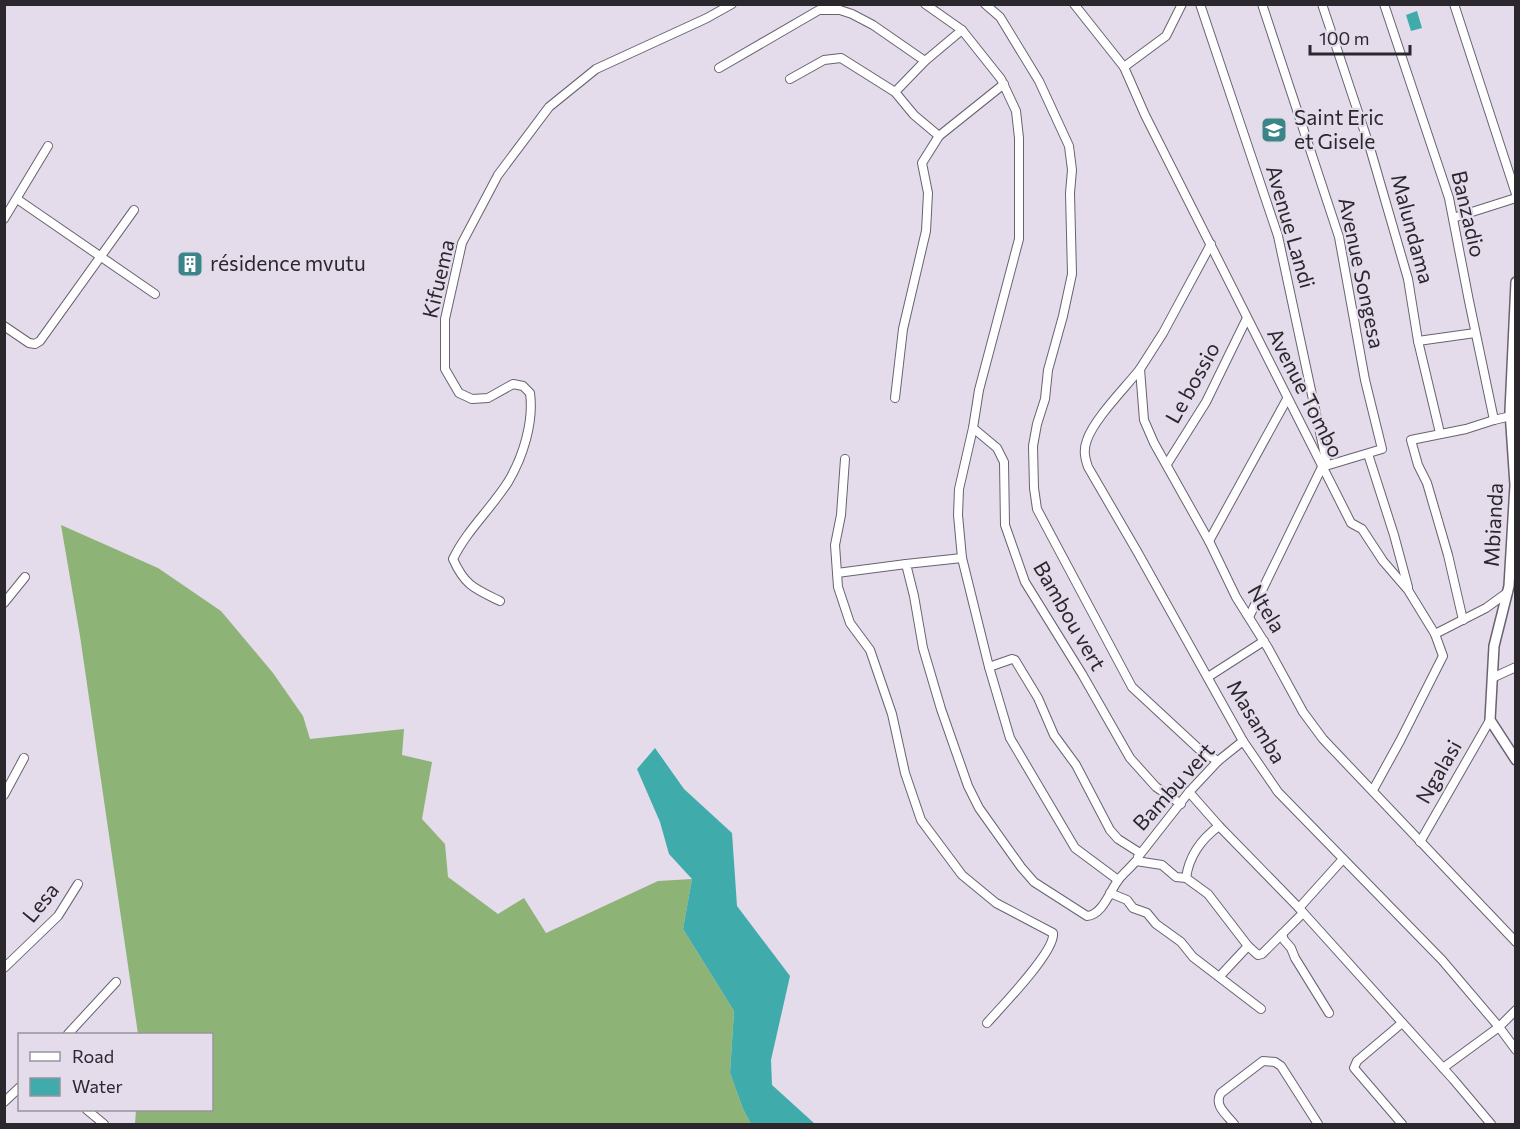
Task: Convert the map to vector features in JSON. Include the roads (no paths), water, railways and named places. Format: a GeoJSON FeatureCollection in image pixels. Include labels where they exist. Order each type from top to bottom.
{"type":"FeatureCollection","features":[{"type":"Feature","properties":{"kind":"street","name":"Kifuema"},"geometry":{"type":"LineString","coordinates":[[500,602],[475,589],[461,577],[453,559],[461,543],[508,482],[526,440],[532,404],[530,393],[523,386],[513,384],[488,398],[472,399],[459,393],[445,369],[445,319],[462,243],[498,175],[549,107],[597,69],[732,4]]}},
{"type":"Feature","properties":{"kind":"street"},"geometry":{"type":"LineString","coordinates":[[925,4],[962,30],[987,59],[1004,84],[1016,111],[1019,138],[1019,239],[979,390],[958,502],[962,558],[989,667],[1010,738],[1075,848],[1118,880]]}},
{"type":"Feature","properties":{"kind":"street"},"geometry":{"type":"LineString","coordinates":[[985,4],[1000,16],[1039,81],[1069,146],[1072,170],[1070,193],[1072,274],[1048,370],[1045,399],[1033,446],[1037,509],[1132,687],[1201,751],[1218,761]]}},
{"type":"Feature","properties":{"kind":"street","name":"Avenue Tombo"},"geometry":{"type":"LineString","coordinates":[[1074,4],[1124,67],[1145,115],[1287,399],[1325,466],[1351,523],[1362,529],[1383,561],[1408,590],[1435,634],[1443,656],[1373,790]]}},
{"type":"Feature","properties":{"kind":"street"},"geometry":{"type":"LineString","coordinates":[[1124,67],[1166,36],[1182,4]]}},
{"type":"Feature","properties":{"kind":"street","name":"Avenue Landi"},"geometry":{"type":"LineString","coordinates":[[1200,4],[1278,236],[1325,466]]}},
{"type":"Feature","properties":{"kind":"street","name":"Avenue Songesa"},"geometry":{"type":"LineString","coordinates":[[1262,4],[1337,228],[1365,380],[1382,449],[1368,454]]}},
{"type":"Feature","properties":{"kind":"street","name":"Malundama"},"geometry":{"type":"LineString","coordinates":[[1322,4],[1370,148],[1408,279],[1418,341],[1440,433]]}},
{"type":"Feature","properties":{"kind":"street","name":"Banzadio"},"geometry":{"type":"LineString","coordinates":[[1384,4],[1449,198],[1494,420]]}},
{"type":"Feature","properties":{"kind":"street"},"geometry":{"type":"LineString","coordinates":[[1453,218],[1515,196],[1454,4]]}},
{"type":"Feature","properties":{"kind":"street"},"geometry":{"type":"LineString","coordinates":[[719,68],[819,10],[840,10],[852,14],[925,62]]}},
{"type":"Feature","properties":{"kind":"street"},"geometry":{"type":"LineString","coordinates":[[895,92],[962,30]]}},
{"type":"Feature","properties":{"kind":"street"},"geometry":{"type":"LineString","coordinates":[[790,79],[824,60],[841,58],[895,92],[914,115],[939,136]]}},
{"type":"Feature","properties":{"kind":"street"},"geometry":{"type":"LineString","coordinates":[[895,398],[903,329],[926,231],[928,193],[922,163],[939,136],[1004,84]]}},
{"type":"Feature","properties":{"kind":"street"},"geometry":{"type":"LineString","coordinates":[[4,219],[48,146]]}},
{"type":"Feature","properties":{"kind":"street"},"geometry":{"type":"LineString","coordinates":[[17,199],[155,294]]}},
{"type":"Feature","properties":{"kind":"street"},"geometry":{"type":"LineString","coordinates":[[4,326],[29,343],[35,344],[40,341],[134,210]]}},
{"type":"Feature","properties":{"kind":"street"},"geometry":{"type":"LineString","coordinates":[[1140,369],[1163,333],[1211,244]]}},
{"type":"Feature","properties":{"kind":"street","name":"Mbianda"},"geometry":{"type":"LineString","coordinates":[[1490,720],[1494,646],[1511,587],[1515,484],[1511,416],[1515,282]]}},
{"type":"Feature","properties":{"kind":"street","name":"Le bossio"},"geometry":{"type":"LineString","coordinates":[[1167,464],[1215,386],[1247,318]]}},
{"type":"Feature","properties":{"kind":"street"},"geometry":{"type":"LineString","coordinates":[[1418,341],[1475,333]]}},
{"type":"Feature","properties":{"kind":"street","name":"Ntela"},"geometry":{"type":"LineString","coordinates":[[1140,369],[1144,420],[1154,443],[1209,542],[1236,597],[1264,641],[1303,712],[1323,739],[1515,942]]}},
{"type":"Feature","properties":{"kind":"street","name":"Masamba"},"geometry":{"type":"LineString","coordinates":[[1140,369],[1094,427],[1087,440],[1085,458],[1243,741],[1283,798],[1442,960],[1499,1027],[1515,1050]]}},
{"type":"Feature","properties":{"kind":"street"},"geometry":{"type":"LineString","coordinates":[[1209,542],[1287,399]]}},
{"type":"Feature","properties":{"kind":"street"},"geometry":{"type":"LineString","coordinates":[[1463,620],[1448,555],[1427,483],[1418,465],[1411,440],[1466,429],[1511,416]]}},
{"type":"Feature","properties":{"kind":"street","name":"Bambou vert"},"geometry":{"type":"LineString","coordinates":[[973,428],[1002,454],[1005,525],[1025,582],[1082,674],[1130,758],[1156,788],[1181,804]]}},
{"type":"Feature","properties":{"kind":"street"},"geometry":{"type":"LineString","coordinates":[[1249,617],[1325,466],[1368,454],[1394,535],[1408,590]]}},
{"type":"Feature","properties":{"kind":"street"},"geometry":{"type":"LineString","coordinates":[[845,459],[841,515],[835,545],[838,587],[850,623],[870,650],[892,714],[905,773],[921,820],[962,875],[996,903],[1053,933],[1054,940],[1044,957],[987,1023]]}},
{"type":"Feature","properties":{"kind":"street"},"geometry":{"type":"LineString","coordinates":[[837,573],[962,558]]}},
{"type":"Feature","properties":{"kind":"street","name":"Bambu vert"},"geometry":{"type":"LineString","coordinates":[[906,564],[923,648],[941,709],[978,808],[1034,882],[1087,916],[1092,916],[1098,911],[1118,880],[1136,861],[1189,792],[1218,761],[1243,741]]}},
{"type":"Feature","properties":{"kind":"street"},"geometry":{"type":"LineString","coordinates":[[4,603],[25,577]]}},
{"type":"Feature","properties":{"kind":"street"},"geometry":{"type":"LineString","coordinates":[[1435,634],[1486,608],[1511,587]]}},
{"type":"Feature","properties":{"kind":"street"},"geometry":{"type":"LineString","coordinates":[[1208,677],[1264,641]]}},
{"type":"Feature","properties":{"kind":"street"},"geometry":{"type":"LineString","coordinates":[[989,667],[1015,660],[1038,698],[1054,735],[1076,765],[1110,830],[1118,839],[1140,853]]}},
{"type":"Feature","properties":{"kind":"street"},"geometry":{"type":"LineString","coordinates":[[1492,678],[1515,667]]}},
{"type":"Feature","properties":{"kind":"street"},"geometry":{"type":"LineString","coordinates":[[1490,720],[1515,760]]}},
{"type":"Feature","properties":{"kind":"street","name":"Ngalasi"},"geometry":{"type":"LineString","coordinates":[[1420,842],[1490,720]]}},
{"type":"Feature","properties":{"kind":"street"},"geometry":{"type":"LineString","coordinates":[[4,795],[24,758]]}},
{"type":"Feature","properties":{"kind":"street"},"geometry":{"type":"LineString","coordinates":[[1189,792],[1301,911],[1443,1068],[1491,1125]]}},
{"type":"Feature","properties":{"kind":"street"},"geometry":{"type":"LineString","coordinates":[[1186,878],[1196,849],[1206,836],[1219,826]]}},
{"type":"Feature","properties":{"kind":"street"},"geometry":{"type":"LineString","coordinates":[[1136,861],[1162,866],[1176,877],[1186,878],[1208,894],[1248,946],[1260,955],[1282,934],[1343,858]]}},
{"type":"Feature","properties":{"kind":"street","name":"Lesa"},"geometry":{"type":"LineString","coordinates":[[4,968],[58,916],[78,884]]}},
{"type":"Feature","properties":{"kind":"street"},"geometry":{"type":"LineString","coordinates":[[1110,893],[1127,900],[1133,909],[1147,913],[1156,924],[1181,942],[1193,957],[1262,1009]]}},
{"type":"Feature","properties":{"kind":"street"},"geometry":{"type":"LineString","coordinates":[[1282,934],[1294,958],[1329,1014]]}},
{"type":"Feature","properties":{"kind":"street"},"geometry":{"type":"LineString","coordinates":[[1220,976],[1248,946]]}},
{"type":"Feature","properties":{"kind":"street"},"geometry":{"type":"LineString","coordinates":[[70,1033],[116,982]]}},
{"type":"Feature","properties":{"kind":"street"},"geometry":{"type":"LineString","coordinates":[[1443,1068],[1499,1027],[1515,1010]]}},
{"type":"Feature","properties":{"kind":"street"},"geometry":{"type":"LineString","coordinates":[[1402,1023],[1358,1061],[1354,1068],[1402,1125]]}},
{"type":"Feature","properties":{"kind":"street"},"geometry":{"type":"LineString","coordinates":[[1234,1125],[1219,1105],[1218,1098],[1221,1093],[1263,1061],[1275,1062],[1281,1066],[1318,1125]]}},
{"type":"Feature","properties":{"kind":"street"},"geometry":{"type":"LineString","coordinates":[[4,1102],[18,1089]]}},
{"type":"Feature","properties":{"kind":"street"},"geometry":{"type":"LineString","coordinates":[[88,1111],[104,1125]]}},
{"type":"Feature","properties":{"kind":"water"},"geometry":{"type":"Polygon","coordinates":[[[1417,11],[1422,28],[1411,31],[1406,15],[1417,11]]]}},
{"type":"Feature","properties":{"kind":"water"},"geometry":{"type":"Polygon","coordinates":[[[655,748],[684,789],[732,833],[737,906],[790,976],[771,1060],[772,1085],[815,1124],[751,1124],[743,1109],[730,1073],[734,1011],[683,929],[692,879],[669,854],[660,822],[637,769],[655,748]]]}},
{"type":"Feature","properties":{"kind":"place","name":"Saint Eric et Gisele"},"geometry":{"type":"Point","coordinates":[1274,130]}},
{"type":"Feature","properties":{"kind":"place","name":"résidence mvutu"},"geometry":{"type":"Point","coordinates":[190,264]}}]}
